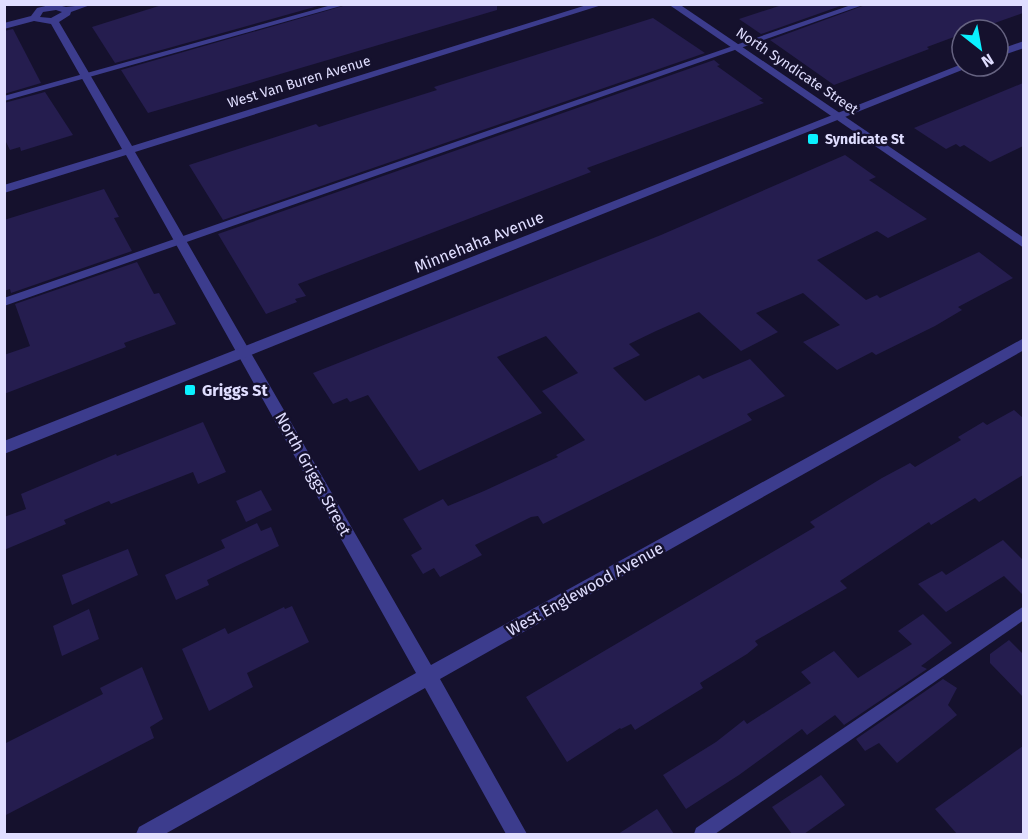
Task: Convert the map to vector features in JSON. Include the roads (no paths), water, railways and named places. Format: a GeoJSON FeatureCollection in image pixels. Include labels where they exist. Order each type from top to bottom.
{"type":"FeatureCollection","features":[{"type":"Feature","properties":{"kind":"street"},"geometry":{"type":"LineString","coordinates":[[35,18],[36,13],[46,6],[61,7],[66,10],[89,4]]}},
{"type":"Feature","properties":{"kind":"street","name":"West Van Buren Avenue"},"geometry":{"type":"LineString","coordinates":[[4,189],[602,4]]}},
{"type":"Feature","properties":{"kind":"street","name":"North Syndicate Street"},"geometry":{"type":"LineString","coordinates":[[672,4],[1023,244]]}},
{"type":"Feature","properties":{"kind":"street"},"geometry":{"type":"LineString","coordinates":[[4,26],[35,18],[44,22],[54,21],[63,17],[66,10]]}},
{"type":"Feature","properties":{"kind":"street","name":"North Griggs Street"},"geometry":{"type":"LineString","coordinates":[[54,21],[517,834]]}},
{"type":"Feature","properties":{"kind":"street","name":"Minnehaha Avenue"},"geometry":{"type":"LineString","coordinates":[[4,448],[950,73]]}},
{"type":"Feature","properties":{"kind":"street","name":"West Englewood Avenue"},"geometry":{"type":"LineString","coordinates":[[146,834],[1023,343]]}},
{"type":"Feature","properties":{"kind":"lane"},"geometry":{"type":"LineString","coordinates":[[4,99],[345,4]]}},
{"type":"Feature","properties":{"kind":"lane"},"geometry":{"type":"LineString","coordinates":[[4,302],[863,4]]}},
{"type":"Feature","properties":{"kind":"lane"},"geometry":{"type":"LineString","coordinates":[[702,834],[1023,612]]}},
{"type":"Feature","properties":{"kind":"place","name":"Syndicate St"},"geometry":{"type":"Point","coordinates":[813,139]}},
{"type":"Feature","properties":{"kind":"place","name":"Griggs St"},"geometry":{"type":"Point","coordinates":[190,390]}}]}
